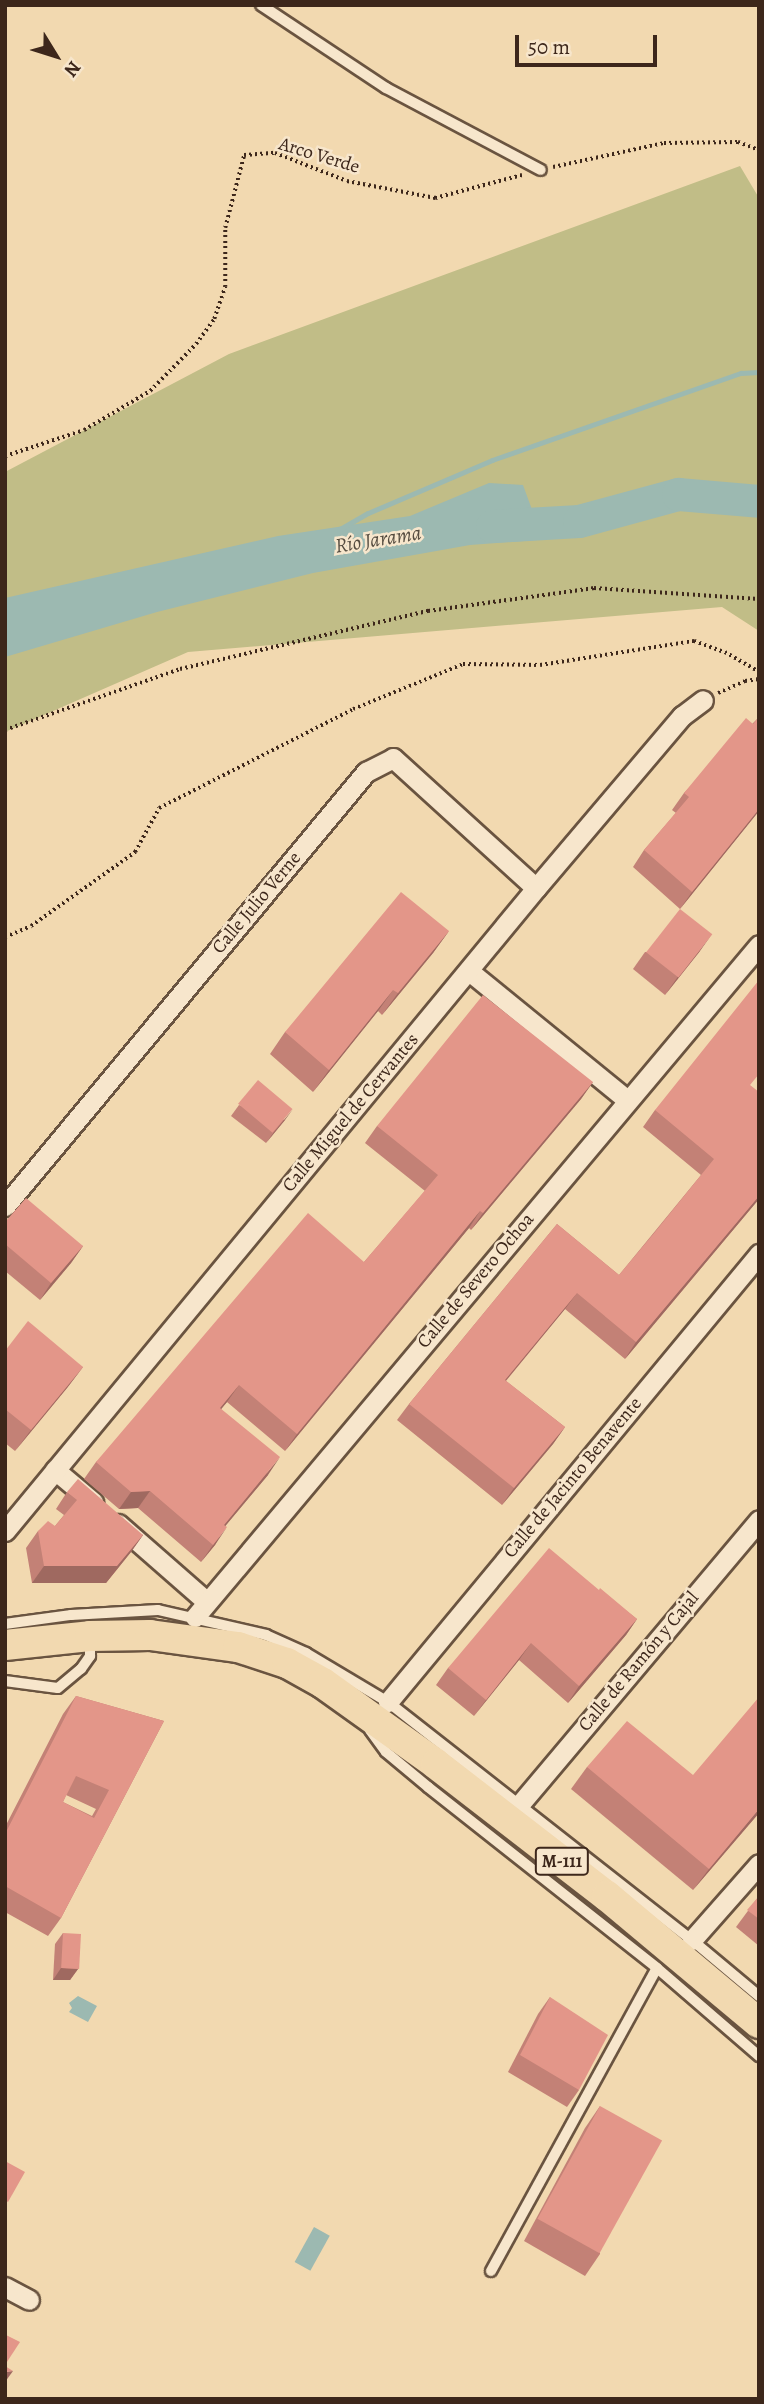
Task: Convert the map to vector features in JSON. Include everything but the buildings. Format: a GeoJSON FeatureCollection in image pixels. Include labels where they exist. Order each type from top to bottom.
{"type":"FeatureCollection","features":[{"type":"Feature","properties":{"kind":"main road","name":"M-111"},"geometry":{"type":"LineString","coordinates":[[5,1645],[90,1636],[150,1635],[238,1647],[287,1663],[359,1708],[607,1896],[759,2023]]}},
{"type":"Feature","properties":{"kind":"street","name":"Calle Miguel de Cervantes"},"geometry":{"type":"LineString","coordinates":[[5,1531],[536,888],[682,716],[703,700]]}},
{"type":"Feature","properties":{"kind":"street","name":"Calle Julio Verne"},"geometry":{"type":"LineString","coordinates":[[5,1206],[366,772],[393,758],[536,888]]}},
{"type":"Feature","properties":{"kind":"street","name":"Calle de Severo Ochoa"},"geometry":{"type":"LineString","coordinates":[[201,1609],[758,945]]}},
{"type":"Feature","properties":{"kind":"street"},"geometry":{"type":"LineString","coordinates":[[469,971],[627,1100]]}},
{"type":"Feature","properties":{"kind":"street","name":"Calle de Jacinto Benavente"},"geometry":{"type":"LineString","coordinates":[[388,1702],[759,1254]]}},
{"type":"Feature","properties":{"kind":"street"},"geometry":{"type":"LineString","coordinates":[[55,1470],[201,1609]]}},
{"type":"Feature","properties":{"kind":"street","name":"Calle de Ramón y Cajal"},"geometry":{"type":"LineString","coordinates":[[520,1804],[759,1520]]}},
{"type":"Feature","properties":{"kind":"street"},"geometry":{"type":"LineString","coordinates":[[692,1940],[759,1864]]}},
{"type":"Feature","properties":{"kind":"street"},"geometry":{"type":"LineString","coordinates":[[5,2287],[29,2300]]}},
{"type":"Feature","properties":{"kind":"lane"},"geometry":{"type":"LineString","coordinates":[[261,5],[386,88],[541,170]]}},
{"type":"Feature","properties":{"kind":"lane"},"geometry":{"type":"LineString","coordinates":[[5,1624],[117,1611],[201,1609],[306,1653],[388,1702],[692,1940],[759,1996]]}},
{"type":"Feature","properties":{"kind":"lane"},"geometry":{"type":"LineString","coordinates":[[5,1681],[58,1688],[69,1682],[90,1656],[90,1636]]}},
{"type":"Feature","properties":{"kind":"lane"},"geometry":{"type":"LineString","coordinates":[[359,1708],[367,1727],[386,1752],[657,1968],[759,2056]]}},
{"type":"Feature","properties":{"kind":"lane"},"geometry":{"type":"LineString","coordinates":[[491,2271],[657,1968]]}},
{"type":"Feature","properties":{"kind":"path","name":"Arco Verde"},"geometry":{"type":"LineString","coordinates":[[5,456],[84,430],[150,391],[196,344],[214,319],[225,287],[225,228],[244,155],[275,153],[347,181],[435,198],[541,170],[664,143],[738,142],[759,150]]}},
{"type":"Feature","properties":{"kind":"path"},"geometry":{"type":"LineString","coordinates":[[5,730],[180,669],[428,611],[594,588],[759,599]]}},
{"type":"Feature","properties":{"kind":"path"},"geometry":{"type":"LineString","coordinates":[[5,937],[31,926],[135,852],[159,808],[353,709],[463,664],[540,665],[694,641],[725,652],[759,672]]}},
{"type":"Feature","properties":{"kind":"path"},"geometry":{"type":"LineString","coordinates":[[703,700],[745,681],[759,679]]}},
{"type":"Feature","properties":{"kind":"shaded area"},"geometry":{"type":"Polygon","coordinates":[[[740,166],[759,198],[759,631],[722,607],[188,652],[5,732],[5,472],[229,354],[740,166]]]}},
{"type":"Feature","properties":{"kind":"water"},"geometry":{"type":"Polygon","coordinates":[[[489,483],[523,485],[534,515],[537,540],[470,545],[313,573],[157,612],[5,657],[5,598],[278,536],[410,516],[489,483]]]}},
{"type":"Feature","properties":{"kind":"water"},"geometry":{"type":"Polygon","coordinates":[[[78,1996],[97,2006],[88,2022],[69,2012],[72,2008],[69,2003],[78,1996]]]}},
{"type":"Feature","properties":{"kind":"water"},"geometry":{"type":"Polygon","coordinates":[[[314,2227],[330,2236],[310,2271],[295,2262],[314,2227]]]}},
{"type":"Feature","properties":{"kind":"waterway"},"geometry":{"type":"LineString","coordinates":[[340,529],[368,513],[492,460],[741,373],[759,372]]}},
{"type":"Feature","properties":{"kind":"waterway","name":"Río Jarama"},"geometry":{"type":"LineString","coordinates":[[492,526],[579,521],[678,494],[759,501]]}}]}
